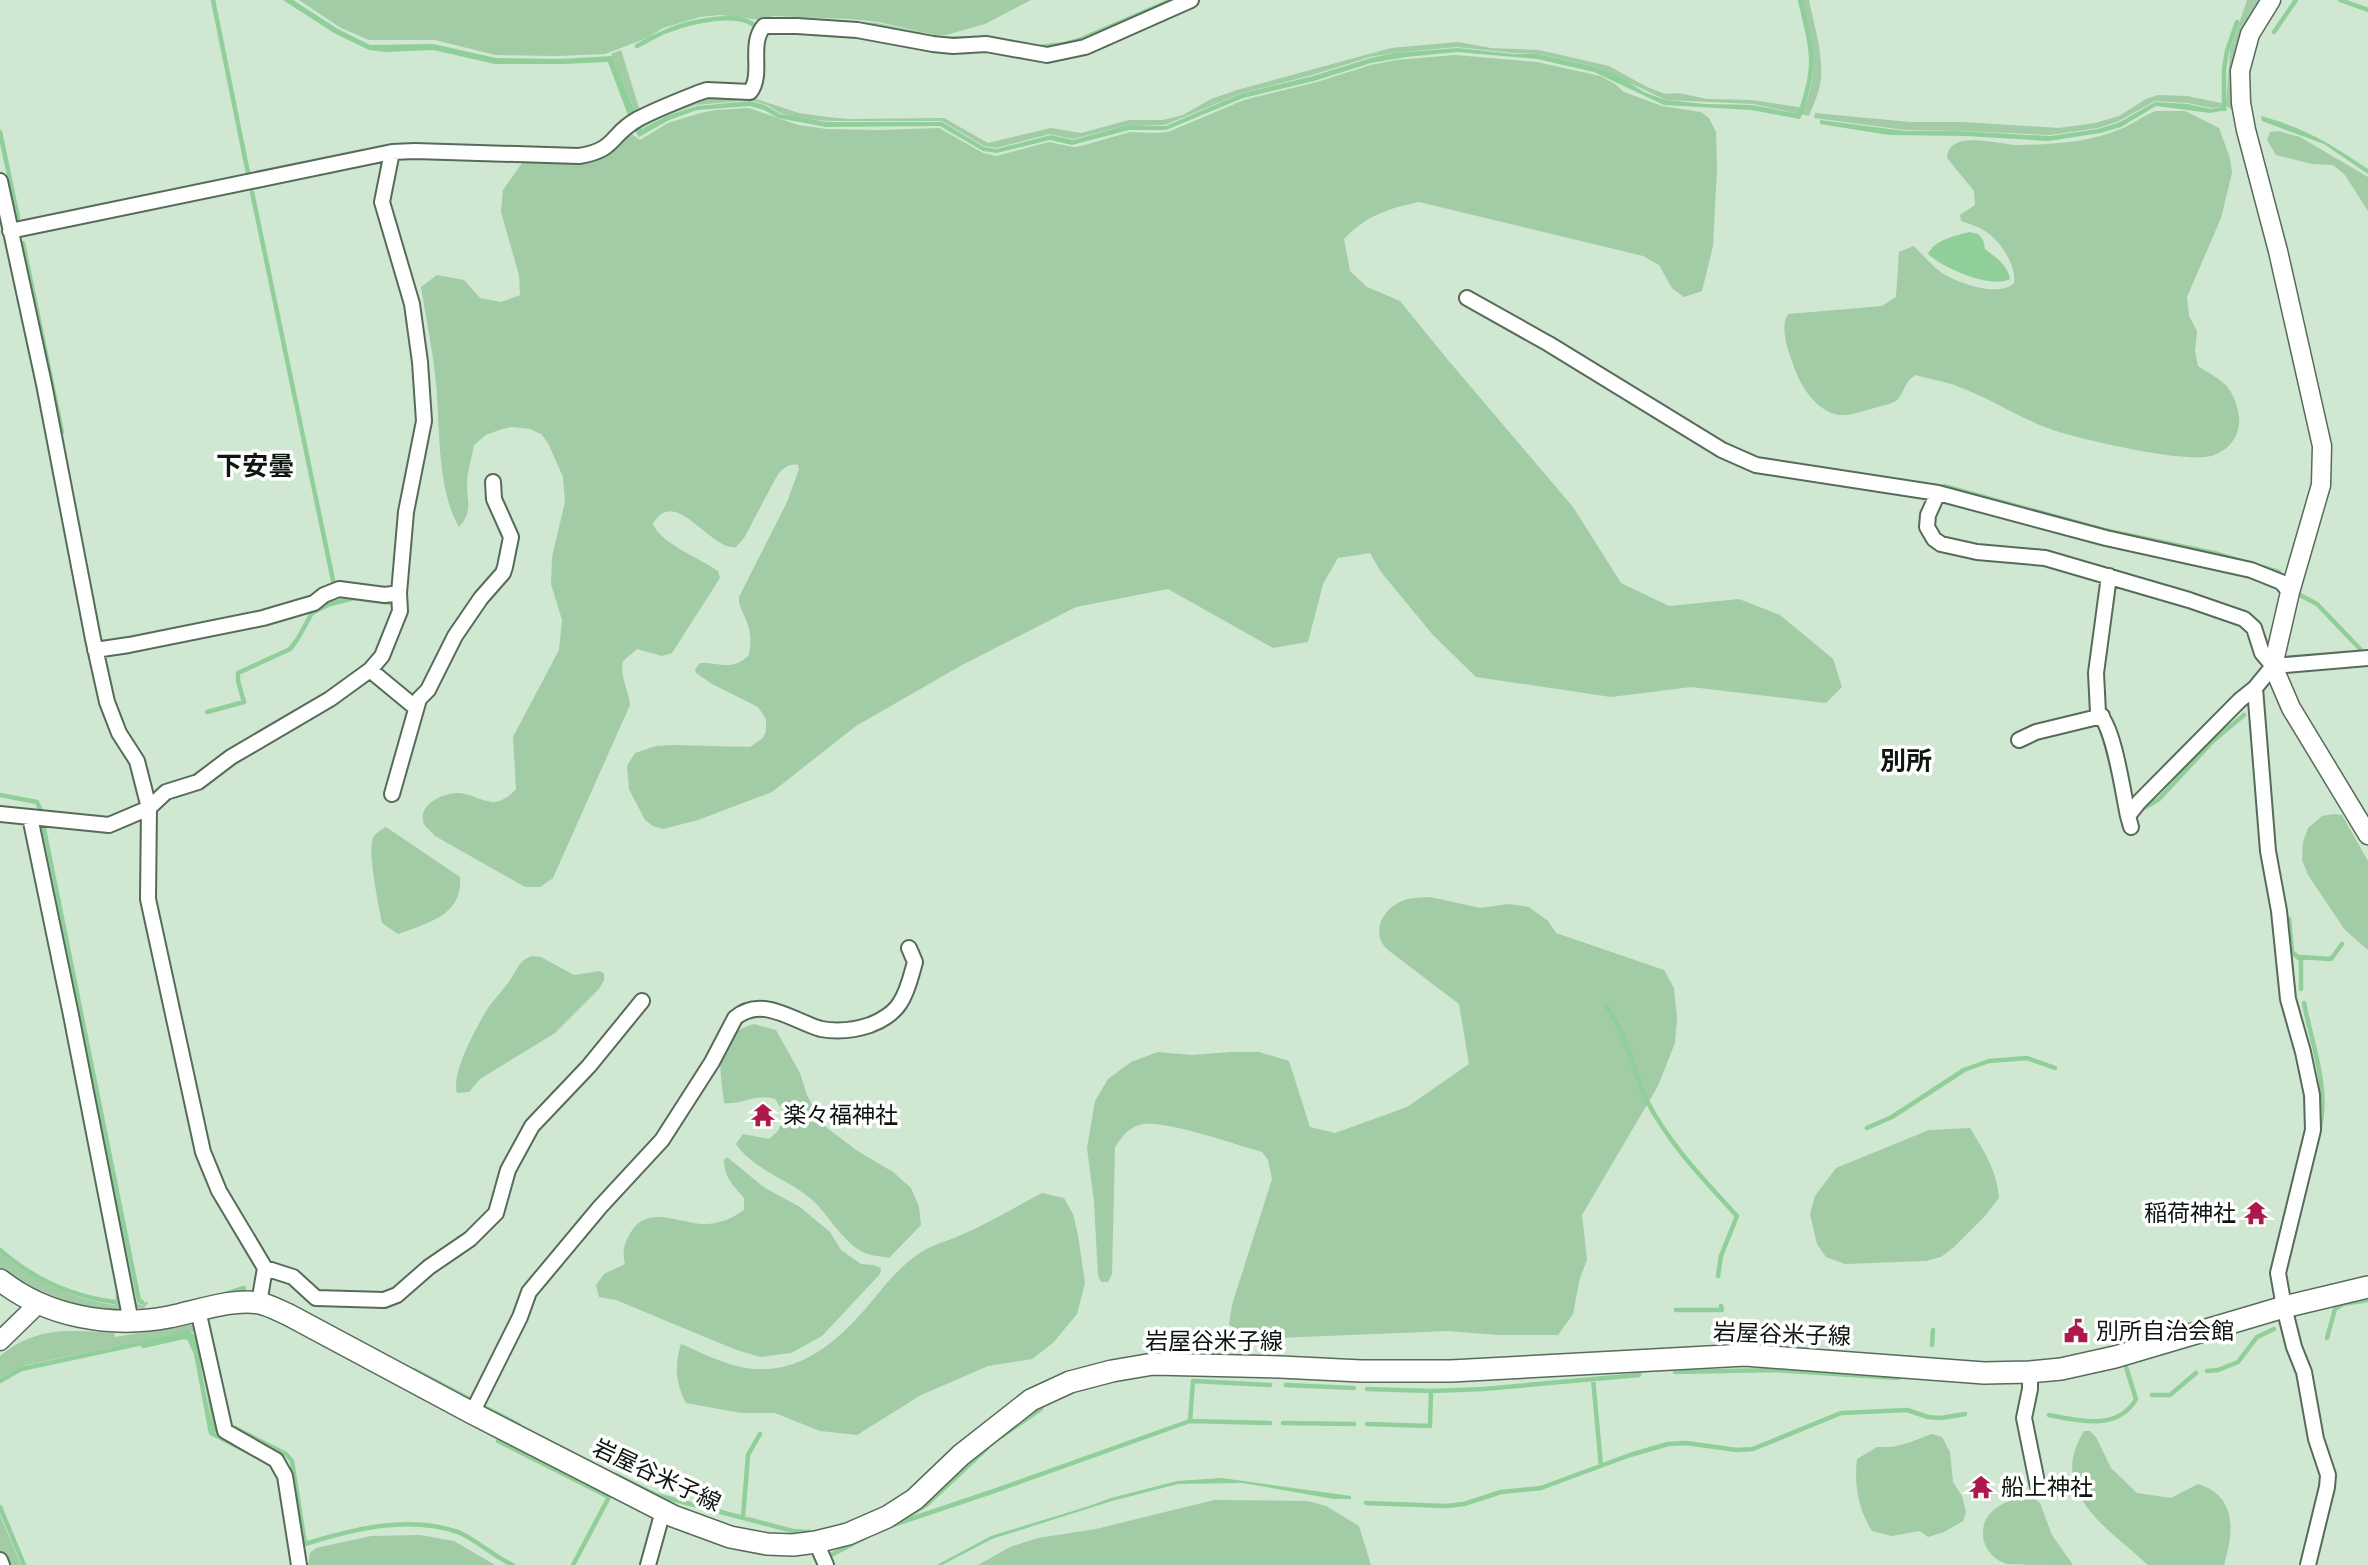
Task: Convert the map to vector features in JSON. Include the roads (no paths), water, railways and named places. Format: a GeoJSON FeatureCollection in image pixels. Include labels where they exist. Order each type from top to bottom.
{"type":"FeatureCollection","features":[{"type":"Feature","properties":{"kind":"main road","name":"岩屋谷米子線"},"geometry":{"type":"LineString","coordinates":[[0,1280],[38,1304],[58,1312],[108,1321],[131,1322],[167,1318],[239,1303],[259,1303],[289,1315],[663,1511],[730,1537],[767,1544],[793,1545],[848,1534],[887,1517],[915,1499],[961,1455],[1031,1400],[1070,1382],[1153,1364],[1371,1372],[1451,1371],[1745,1355],[1984,1373],[2030,1372],[2061,1369],[2126,1354],[2284,1307],[2368,1287]]}},
{"type":"Feature","properties":{"kind":"street"},"geometry":{"type":"LineString","coordinates":[[10,231],[392,152],[415,150],[579,156],[602,151],[634,122],[707,90],[750,92],[755,79],[758,37],[764,26],[857,30],[933,44],[986,44],[1046,55],[1085,47],[1191,0]]}},
{"type":"Feature","properties":{"kind":"street"},"geometry":{"type":"LineString","coordinates":[[2109,576],[2096,673],[2098,713],[2109,732],[2129,821],[2139,802],[2255,688],[2273,666],[2290,592],[2321,485],[2322,446],[2241,103],[2240,71],[2250,34],[2271,0]]}},
{"type":"Feature","properties":{"kind":"street"},"geometry":{"type":"LineString","coordinates":[[0,814],[109,825],[149,808],[166,792],[206,778],[232,757],[330,699],[370,670],[382,656],[400,611],[406,512],[424,421],[412,304],[382,202],[392,152]]}},
{"type":"Feature","properties":{"kind":"street"},"geometry":{"type":"LineString","coordinates":[[0,181],[44,384],[107,702],[119,733],[137,761],[149,808],[148,899],[203,1152],[219,1191],[265,1268],[259,1303]]}},
{"type":"Feature","properties":{"kind":"street"},"geometry":{"type":"LineString","coordinates":[[1467,298],[1560,350],[1664,416],[1723,450],[1756,465],[1938,493],[2106,538],[2251,570],[2281,582],[2290,592]]}},
{"type":"Feature","properties":{"kind":"street"},"geometry":{"type":"LineString","coordinates":[[392,794],[419,699],[428,690],[455,636],[481,598],[503,573],[508,559],[511,537],[494,499],[493,482]]}},
{"type":"Feature","properties":{"kind":"street"},"geometry":{"type":"LineString","coordinates":[[1938,493],[1928,515],[1927,527],[1934,540],[1941,544],[1977,552],[2045,558],[2189,600],[2249,621],[2262,653],[2273,666],[2291,708],[2368,835]]}},
{"type":"Feature","properties":{"kind":"street"},"geometry":{"type":"LineString","coordinates":[[95,650],[263,618],[314,603],[324,595],[340,589],[385,595],[399,593]]}},
{"type":"Feature","properties":{"kind":"street"},"geometry":{"type":"LineString","coordinates":[[2273,666],[2368,658]]}},
{"type":"Feature","properties":{"kind":"street"},"geometry":{"type":"LineString","coordinates":[[370,670],[416,708]]}},
{"type":"Feature","properties":{"kind":"street"},"geometry":{"type":"LineString","coordinates":[[2255,688],[2268,851],[2279,911],[2288,999],[2312,1095],[2313,1130],[2278,1273],[2294,1347],[2304,1373],[2316,1440],[2328,1475],[2308,1565]]}},
{"type":"Feature","properties":{"kind":"street"},"geometry":{"type":"LineString","coordinates":[[2019,740],[2036,732],[2102,716]]}},
{"type":"Feature","properties":{"kind":"street"},"geometry":{"type":"LineString","coordinates":[[32,817],[131,1322]]}},
{"type":"Feature","properties":{"kind":"street"},"geometry":{"type":"LineString","coordinates":[[472,1413],[520,1317],[529,1292],[600,1207],[662,1140],[712,1062],[735,1018],[748,1010],[758,1008],[780,1012],[829,1030],[856,1028],[879,1021],[896,1009],[905,994],[915,962],[909,948]]}},
{"type":"Feature","properties":{"kind":"street"},"geometry":{"type":"LineString","coordinates":[[265,1268],[293,1277],[316,1298],[384,1300],[397,1295],[429,1267],[470,1239],[496,1213],[509,1170],[532,1126],[589,1066],[642,1001]]}},
{"type":"Feature","properties":{"kind":"street"},"geometry":{"type":"LineString","coordinates":[[0,1341],[38,1304]]}},
{"type":"Feature","properties":{"kind":"street"},"geometry":{"type":"LineString","coordinates":[[198,1310],[225,1431],[276,1460],[285,1476],[299,1565]]}},
{"type":"Feature","properties":{"kind":"street"},"geometry":{"type":"LineString","coordinates":[[2030,1372],[2030,1389],[2024,1418],[2038,1487]]}},
{"type":"Feature","properties":{"kind":"street"},"geometry":{"type":"LineString","coordinates":[[648,1565],[663,1511]]}},
{"type":"Feature","properties":{"kind":"street"},"geometry":{"type":"LineString","coordinates":[[816,1542],[826,1565]]}},
{"type":"Feature","properties":{"kind":"street"},"geometry":{"type":"LineString","coordinates":[[0,1560],[2,1565]]}},
{"type":"Feature","properties":{"kind":"waterway"},"geometry":{"type":"LineString","coordinates":[[213,0],[248,173]]}},
{"type":"Feature","properties":{"kind":"waterway"},"geometry":{"type":"LineString","coordinates":[[1039,47],[1079,40],[1172,0]]}},
{"type":"Feature","properties":{"kind":"waterway"},"geometry":{"type":"LineString","coordinates":[[1797,116],[1805,98],[1811,70],[1810,46],[1800,0]]}},
{"type":"Feature","properties":{"kind":"waterway"},"geometry":{"type":"LineString","coordinates":[[2274,32],[2296,0]]}},
{"type":"Feature","properties":{"kind":"waterway"},"geometry":{"type":"LineString","coordinates":[[2340,0],[2368,10]]}},
{"type":"Feature","properties":{"kind":"waterway"},"geometry":{"type":"LineString","coordinates":[[637,46],[663,33],[699,21],[725,18],[738,19],[756,27],[757,24]]}},
{"type":"Feature","properties":{"kind":"waterway"},"geometry":{"type":"LineString","coordinates":[[2224,109],[2224,69],[2237,22]]}},
{"type":"Feature","properties":{"kind":"waterway"},"geometry":{"type":"LineString","coordinates":[[859,24],[923,35]]}},
{"type":"Feature","properties":{"kind":"waterway"},"geometry":{"type":"LineString","coordinates":[[987,37],[1013,42]]}},
{"type":"Feature","properties":{"kind":"waterway"},"geometry":{"type":"LineString","coordinates":[[945,39],[975,38]]}},
{"type":"Feature","properties":{"kind":"waterway"},"geometry":{"type":"LineString","coordinates":[[0,132],[18,218]]}},
{"type":"Feature","properties":{"kind":"waterway"},"geometry":{"type":"LineString","coordinates":[[252,192],[334,585]]}},
{"type":"Feature","properties":{"kind":"waterway"},"geometry":{"type":"LineString","coordinates":[[23,243],[62,432]]}},
{"type":"Feature","properties":{"kind":"waterway"},"geometry":{"type":"LineString","coordinates":[[1944,486],[2104,530],[2241,561]]}},
{"type":"Feature","properties":{"kind":"waterway"},"geometry":{"type":"LineString","coordinates":[[2259,566],[2279,572]]}},
{"type":"Feature","properties":{"kind":"waterway"},"geometry":{"type":"LineString","coordinates":[[2300,595],[2317,604],[2363,652]]}},
{"type":"Feature","properties":{"kind":"waterway"},"geometry":{"type":"LineString","coordinates":[[207,712],[244,702],[238,673],[290,649],[312,613],[330,604],[354,598],[391,603]]}},
{"type":"Feature","properties":{"kind":"waterway"},"geometry":{"type":"LineString","coordinates":[[2144,808],[2159,799],[2214,740],[2244,715]]}},
{"type":"Feature","properties":{"kind":"waterway"},"geometry":{"type":"LineString","coordinates":[[0,795],[37,802],[40,809],[139,1301],[142,1302]]}},
{"type":"Feature","properties":{"kind":"waterway"},"geometry":{"type":"LineString","coordinates":[[2289,919],[2292,952],[2301,960],[2301,989]]}},
{"type":"Feature","properties":{"kind":"waterway"},"geometry":{"type":"LineString","coordinates":[[2299,957],[2331,959],[2342,944]]}},
{"type":"Feature","properties":{"kind":"waterway"},"geometry":{"type":"LineString","coordinates":[[2304,1003],[2321,1083],[2322,1116],[2319,1132]]}},
{"type":"Feature","properties":{"kind":"waterway"},"geometry":{"type":"LineString","coordinates":[[1606,1006],[1619,1028],[1642,1089],[1656,1117],[1688,1162],[1737,1216],[1721,1256],[1718,1276]]}},
{"type":"Feature","properties":{"kind":"waterway"},"geometry":{"type":"LineString","coordinates":[[1867,1128],[1892,1117],[1964,1070],[1989,1061],[2027,1058],[2055,1068]]}},
{"type":"Feature","properties":{"kind":"waterway"},"geometry":{"type":"LineString","coordinates":[[0,1250],[26,1270],[53,1285],[114,1302]]}},
{"type":"Feature","properties":{"kind":"waterway"},"geometry":{"type":"LineString","coordinates":[[225,1294],[244,1288]]}},
{"type":"Feature","properties":{"kind":"waterway"},"geometry":{"type":"LineString","coordinates":[[2327,1338],[2335,1309],[2343,1304],[2368,1300]]}},
{"type":"Feature","properties":{"kind":"waterway"},"geometry":{"type":"LineString","coordinates":[[1676,1310],[1722,1310],[1721,1306]]}},
{"type":"Feature","properties":{"kind":"waterway"},"geometry":{"type":"LineString","coordinates":[[2207,1371],[2218,1370],[2238,1362],[2257,1337],[2274,1329]]}},
{"type":"Feature","properties":{"kind":"waterway"},"geometry":{"type":"LineString","coordinates":[[1932,1345],[1933,1330]]}},
{"type":"Feature","properties":{"kind":"waterway"},"geometry":{"type":"LineString","coordinates":[[0,1381],[21,1369],[189,1333],[203,1363],[215,1430]]}},
{"type":"Feature","properties":{"kind":"waterway"},"geometry":{"type":"LineString","coordinates":[[142,1342],[143,1346],[189,1338],[196,1353],[211,1433],[250,1453]]}},
{"type":"Feature","properties":{"kind":"waterway"},"geometry":{"type":"LineString","coordinates":[[2049,1415],[2085,1421],[2108,1420],[2119,1416],[2136,1399],[2125,1364]]}},
{"type":"Feature","properties":{"kind":"waterway"},"geometry":{"type":"LineString","coordinates":[[414,1370],[519,1425]]}},
{"type":"Feature","properties":{"kind":"waterway"},"geometry":{"type":"LineString","coordinates":[[1367,1389],[1483,1389],[1639,1375],[1639,1371],[1643,1370]]}},
{"type":"Feature","properties":{"kind":"waterway"},"geometry":{"type":"LineString","coordinates":[[1675,1372],[1775,1370],[1898,1378]]}},
{"type":"Feature","properties":{"kind":"waterway"},"geometry":{"type":"LineString","coordinates":[[2152,1395],[2170,1395],[2196,1373]]}},
{"type":"Feature","properties":{"kind":"waterway"},"geometry":{"type":"LineString","coordinates":[[1593,1379],[1601,1466]]}},
{"type":"Feature","properties":{"kind":"waterway"},"geometry":{"type":"LineString","coordinates":[[1190,1421],[1193,1381],[1270,1385]]}},
{"type":"Feature","properties":{"kind":"waterway"},"geometry":{"type":"LineString","coordinates":[[1286,1385],[1354,1388]]}},
{"type":"Feature","properties":{"kind":"waterway"},"geometry":{"type":"LineString","coordinates":[[1367,1424],[1430,1426],[1431,1391]]}},
{"type":"Feature","properties":{"kind":"waterway"},"geometry":{"type":"LineString","coordinates":[[1002,1436],[1041,1409]]}},
{"type":"Feature","properties":{"kind":"waterway"},"geometry":{"type":"LineString","coordinates":[[1366,1503],[1446,1506],[1464,1504],[1501,1492],[1541,1488],[1668,1444],[1753,1449],[1841,1413],[1907,1410],[1941,1418],[1965,1414]]}},
{"type":"Feature","properties":{"kind":"waterway"},"geometry":{"type":"LineString","coordinates":[[893,1525],[1190,1421],[1270,1423]]}},
{"type":"Feature","properties":{"kind":"waterway"},"geometry":{"type":"LineString","coordinates":[[1283,1423],[1354,1424]]}},
{"type":"Feature","properties":{"kind":"waterway"},"geometry":{"type":"LineString","coordinates":[[233,1427],[286,1454],[292,1461],[305,1544],[361,1529],[400,1524],[420,1525],[458,1532],[513,1565]]}},
{"type":"Feature","properties":{"kind":"waterway"},"geometry":{"type":"LineString","coordinates":[[743,1518],[748,1455],[760,1434]]}},
{"type":"Feature","properties":{"kind":"waterway"},"geometry":{"type":"LineString","coordinates":[[498,1441],[609,1497],[573,1565]]}},
{"type":"Feature","properties":{"kind":"waterway"},"geometry":{"type":"LineString","coordinates":[[900,1521],[926,1505],[987,1448]]}},
{"type":"Feature","properties":{"kind":"waterway"},"geometry":{"type":"LineString","coordinates":[[616,1475],[656,1495],[793,1531],[809,1532]]}},
{"type":"Feature","properties":{"kind":"waterway"},"geometry":{"type":"LineString","coordinates":[[0,1507],[24,1565]]}},
{"type":"Feature","properties":{"kind":"waterway"},"geometry":{"type":"LineString","coordinates":[[829,1556],[866,1537]]}},
{"type":"Feature","properties":{"kind":"place","name":"楽々福神社"},"geometry":{"type":"Point","coordinates":[763,1115]}},
{"type":"Feature","properties":{"kind":"place","name":"稲荷神社"},"geometry":{"type":"Point","coordinates":[2256,1213]}},
{"type":"Feature","properties":{"kind":"place","name":"別所自治会館"},"geometry":{"type":"Point","coordinates":[2076,1331]}},
{"type":"Feature","properties":{"kind":"place","name":"船上神社"},"geometry":{"type":"Point","coordinates":[1981,1487]}},
{"type":"Feature","properties":{"kind":"district","name":"下安曇"},"geometry":{"type":"Point","coordinates":[255,466]}},
{"type":"Feature","properties":{"kind":"district","name":"別所"},"geometry":{"type":"Point","coordinates":[1906,761]}}]}
